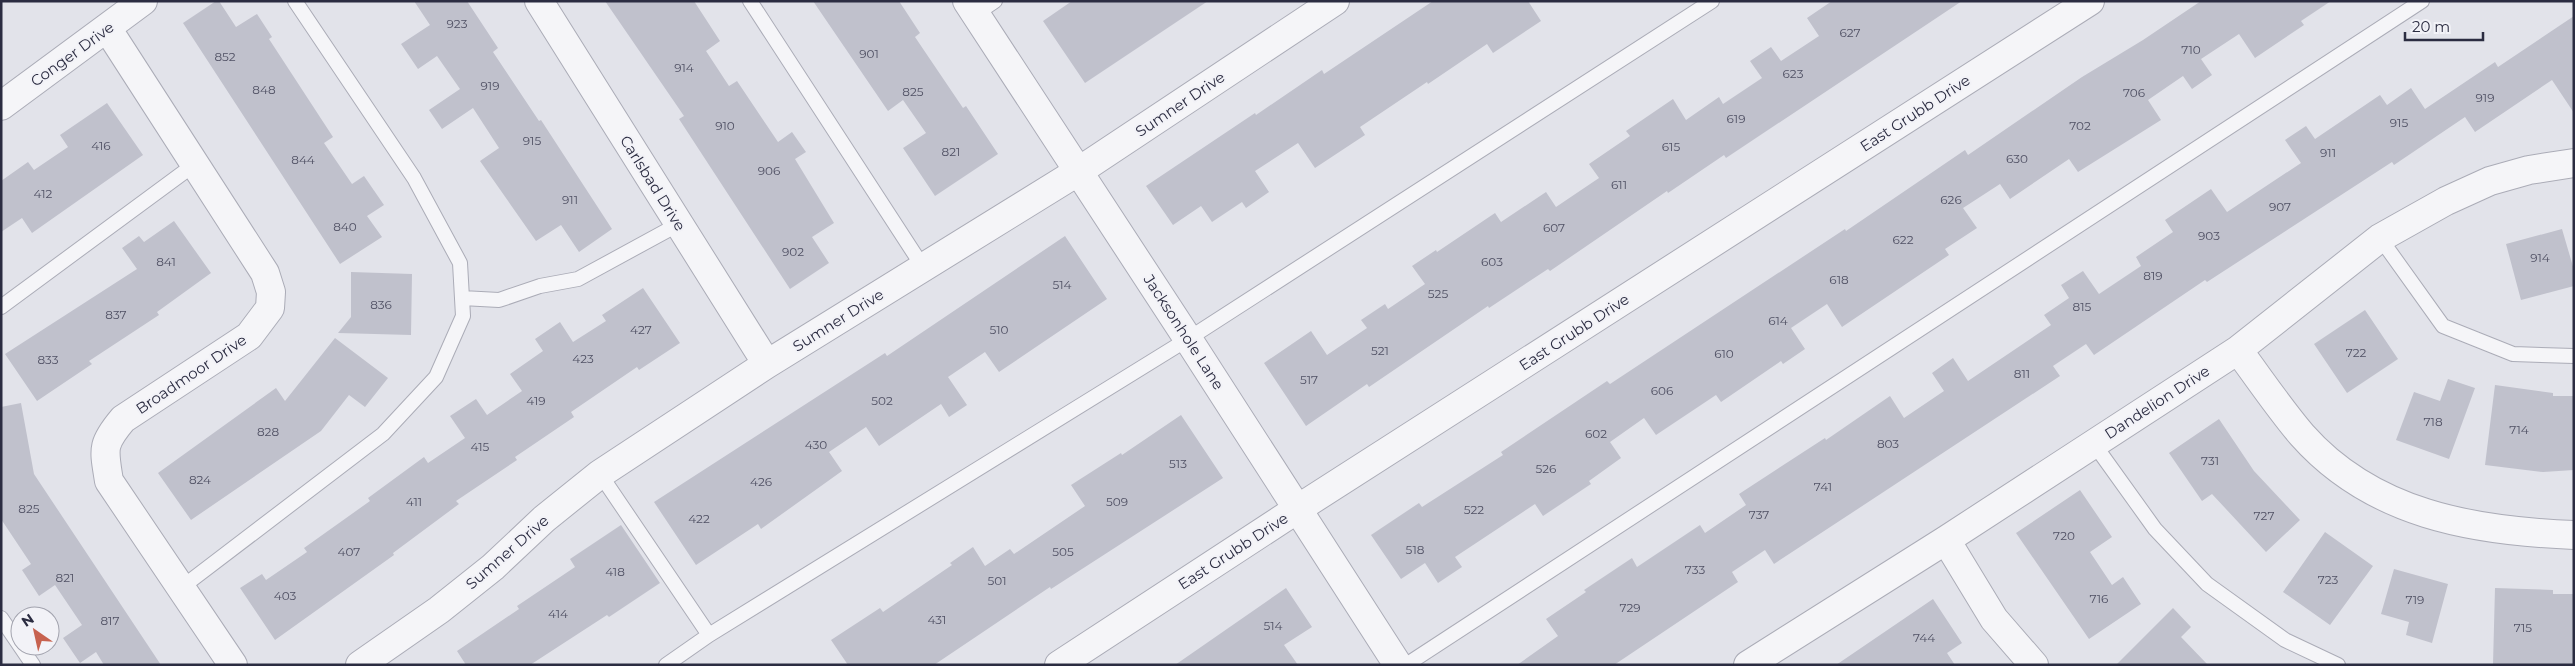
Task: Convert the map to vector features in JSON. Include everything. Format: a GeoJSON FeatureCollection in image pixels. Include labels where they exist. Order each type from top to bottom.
{"type":"FeatureCollection","features":[{"type":"Feature","properties":{"kind":"street","name":"Conger Drive"},"geometry":{"type":"LineString","coordinates":[[1,106],[143,1]]}},
{"type":"Feature","properties":{"kind":"street","name":"Carlsbad Drive"},"geometry":{"type":"LineString","coordinates":[[539,1],[767,364]]}},
{"type":"Feature","properties":{"kind":"street","name":"Sumner Drive"},"geometry":{"type":"LineString","coordinates":[[360,665],[439,610],[493,567],[544,519],[600,474],[767,364],[1079,171],[1335,1]]}},
{"type":"Feature","properties":{"kind":"street","name":"East Grubb Drive"},"geometry":{"type":"LineString","coordinates":[[1059,665],[1299,508],[2090,1]]}},
{"type":"Feature","properties":{"kind":"street","name":"Jacksonhole Lane"},"geometry":{"type":"LineString","coordinates":[[979,6],[1079,171],[1299,508],[1398,665]]}},
{"type":"Feature","properties":{"kind":"street","name":"Broadmoor Drive"},"geometry":{"type":"LineString","coordinates":[[107,28],[265,273],[271,292],[270,308],[249,336],[123,419],[112,432],[104,448],[108,481],[233,665]]}},
{"type":"Feature","properties":{"kind":"street","name":"Dandelion Drive"},"geometry":{"type":"LineString","coordinates":[[1748,665],[1946,540],[2238,350],[2380,238],[2446,200],[2490,181],[2529,170],[2574,163]]}},
{"type":"Feature","properties":{"kind":"street"},"geometry":{"type":"LineString","coordinates":[[2238,350],[2301,434],[2330,462],[2364,488],[2404,507],[2445,519],[2491,528],[2574,535]]}},
{"type":"Feature","properties":{"kind":"street"},"geometry":{"type":"LineString","coordinates":[[1946,540],[1994,620],[2034,665]]}},
{"type":"Feature","properties":{"kind":"lane"},"geometry":{"type":"LineString","coordinates":[[181,588],[383,434],[436,378],[463,316],[460,263],[414,178],[295,1]]}},
{"type":"Feature","properties":{"kind":"lane"},"geometry":{"type":"LineString","coordinates":[[750,1],[923,267]]}},
{"type":"Feature","properties":{"kind":"lane"},"geometry":{"type":"LineString","coordinates":[[666,665],[709,636],[1188,338],[1712,1]]}},
{"type":"Feature","properties":{"kind":"lane"},"geometry":{"type":"LineString","coordinates":[[1406,665],[2422,1]]}},
{"type":"Feature","properties":{"kind":"lane"},"geometry":{"type":"LineString","coordinates":[[1,307],[195,164]]}},
{"type":"Feature","properties":{"kind":"lane"},"geometry":{"type":"LineString","coordinates":[[462,298],[499,300],[540,286],[578,279],[679,224]]}},
{"type":"Feature","properties":{"kind":"lane"},"geometry":{"type":"LineString","coordinates":[[2380,238],[2443,326],[2513,354],[2574,356]]}},
{"type":"Feature","properties":{"kind":"lane"},"geometry":{"type":"LineString","coordinates":[[2094,444],[2155,529],[2207,584],[2285,640],[2338,665]]}},
{"type":"Feature","properties":{"kind":"lane"},"geometry":{"type":"LineString","coordinates":[[600,474],[709,636]]}},
{"type":"Feature","properties":{"kind":"lane"},"geometry":{"type":"LineString","coordinates":[[1,618],[33,665]]}},
{"type":"Feature","properties":{"kind":"building"},"geometry":{"type":"Polygon","coordinates":[[[216,1],[219,1],[236,27],[257,14],[272,37],[269,39],[333,137],[324,143],[352,184],[364,176],[384,205],[367,216],[382,237],[340,264],[183,23],[216,1]]]}},
{"type":"Feature","properties":{"kind":"building"},"geometry":{"type":"Polygon","coordinates":[[[414,1],[467,1],[498,48],[493,52],[539,121],[541,120],[612,229],[579,252],[561,225],[536,241],[480,161],[499,148],[473,108],[442,129],[429,110],[460,89],[437,56],[418,69],[401,44],[430,25],[414,1]]]}},
{"type":"Feature","properties":{"kind":"building"},"geometry":{"type":"Polygon","coordinates":[[[605,1],[694,1],[720,41],[706,51],[729,86],[737,81],[778,142],[792,132],[806,152],[795,159],[834,223],[812,237],[829,263],[790,289],[679,119],[684,116],[605,1]]]}},
{"type":"Feature","properties":{"kind":"building"},"geometry":{"type":"Polygon","coordinates":[[[813,1],[899,1],[920,33],[915,37],[963,108],[966,106],[998,154],[935,196],[903,148],[926,133],[903,100],[888,111],[813,1]]]}},
{"type":"Feature","properties":{"kind":"building"},"geometry":{"type":"Polygon","coordinates":[[[1072,1],[1208,1],[1085,83],[1043,21],[1072,1]]]}},
{"type":"Feature","properties":{"kind":"building"},"geometry":{"type":"Polygon","coordinates":[[[1433,1],[1528,1],[1541,21],[1493,53],[1487,44],[1428,84],[1427,82],[1360,127],[1365,135],[1315,168],[1298,143],[1255,171],[1269,192],[1246,208],[1242,202],[1212,222],[1201,206],[1173,225],[1146,186],[1322,70],[1324,74],[1433,1]]]}},
{"type":"Feature","properties":{"kind":"building"},"geometry":{"type":"Polygon","coordinates":[[[1832,1],[1962,1],[1726,158],[1724,155],[1668,193],[1667,191],[1550,271],[1548,269],[1489,308],[1488,306],[1369,387],[1367,384],[1306,426],[1264,363],[1311,331],[1327,355],[1367,328],[1361,320],[1385,304],[1388,309],[1425,284],[1412,266],[1436,250],[1437,252],[1495,213],[1501,222],[1546,192],[1556,207],[1599,178],[1589,164],[1630,136],[1626,131],[1673,99],[1686,120],[1719,97],[1723,104],[1762,78],[1750,61],[1771,47],[1781,61],[1819,36],[1807,18],[1832,1]]]}},
{"type":"Feature","properties":{"kind":"building"},"geometry":{"type":"Polygon","coordinates":[[[2201,1],[2331,1],[2301,21],[2304,25],[2255,58],[2239,34],[2201,59],[2212,75],[2192,89],[2183,76],[2148,100],[2161,120],[2078,172],[2069,159],[2010,199],[2000,184],[1963,208],[1977,228],[1945,249],[1949,255],[1842,327],[1827,304],[1791,328],[1805,349],[1783,364],[1781,361],[1721,402],[1716,395],[1656,435],[1644,418],[1610,442],[1621,458],[1589,481],[1591,484],[1543,516],[1535,504],[1455,557],[1462,567],[1438,583],[1425,563],[1401,579],[1371,535],[1419,503],[1422,507],[1503,455],[1501,452],[1607,381],[1610,384],[1845,229],[1846,231],[1965,150],[1968,155],[2082,77],[2143,40],[2201,1]]]}},
{"type":"Feature","properties":{"kind":"building"},"geometry":{"type":"Polygon","coordinates":[[[2574,16],[2574,113],[2552,80],[2475,132],[2465,117],[2394,165],[2392,162],[2207,282],[2205,280],[2094,355],[2086,344],[2053,366],[2060,376],[1774,564],[1765,550],[1732,572],[1738,582],[1614,665],[1517,665],[1558,636],[1546,619],[1586,592],[1584,590],[1632,558],[1637,567],[1700,525],[1705,533],[1746,505],[1739,494],[1825,438],[1826,440],[1890,396],[1904,418],[1944,391],[1932,373],[1953,358],[1968,381],[2051,325],[2044,315],[2069,298],[2061,285],[2083,271],[2099,294],[2141,266],[2136,257],[2173,232],[2165,220],[2211,189],[2227,212],[2301,163],[2285,140],[2306,126],[2315,139],[2380,95],[2387,105],[2411,88],[2425,109],[2495,62],[2498,67],[2574,16]]]}},
{"type":"Feature","properties":{"kind":"building"},"geometry":{"type":"Polygon","coordinates":[[[107,103],[143,155],[32,233],[22,218],[1,232],[1,181],[28,162],[34,170],[68,147],[60,135],[107,103]]]}},
{"type":"Feature","properties":{"kind":"building"},"geometry":{"type":"Polygon","coordinates":[[[174,221],[211,273],[157,312],[159,315],[89,361],[92,364],[37,401],[5,354],[137,269],[122,248],[139,236],[144,242],[174,221]]]}},
{"type":"Feature","properties":{"kind":"building"},"geometry":{"type":"Polygon","coordinates":[[[2562,229],[2574,270],[2574,286],[2521,300],[2506,244],[2562,229]]]}},
{"type":"Feature","properties":{"kind":"building"},"geometry":{"type":"Polygon","coordinates":[[[1065,236],[1107,299],[999,372],[985,352],[948,377],[967,405],[949,417],[941,404],[879,446],[866,427],[829,452],[842,471],[761,529],[758,524],[696,565],[654,502],[885,353],[887,356],[1065,236]]]}},
{"type":"Feature","properties":{"kind":"building"},"geometry":{"type":"Polygon","coordinates":[[[351,272],[412,274],[411,335],[338,333],[351,317],[351,272]]]}},
{"type":"Feature","properties":{"kind":"building"},"geometry":{"type":"Polygon","coordinates":[[[643,288],[680,343],[639,370],[637,367],[571,412],[574,417],[515,457],[517,460],[456,501],[459,504],[393,553],[394,555],[275,640],[240,588],[262,574],[266,580],[307,552],[304,548],[370,501],[368,498],[424,457],[428,463],[465,438],[450,416],[476,399],[487,415],[522,391],[510,374],[543,351],[535,339],[560,322],[573,342],[606,321],[602,315],[643,288]]]}},
{"type":"Feature","properties":{"kind":"building"},"geometry":{"type":"Polygon","coordinates":[[[2365,310],[2398,359],[2347,393],[2314,344],[2365,310]]]}},
{"type":"Feature","properties":{"kind":"building"},"geometry":{"type":"Polygon","coordinates":[[[335,338],[388,378],[365,407],[349,395],[321,431],[191,520],[158,473],[276,388],[285,401],[335,338]]]}},
{"type":"Feature","properties":{"kind":"building"},"geometry":{"type":"Polygon","coordinates":[[[2448,379],[2475,388],[2449,459],[2396,440],[2414,392],[2440,401],[2448,379]]]}},
{"type":"Feature","properties":{"kind":"building"},"geometry":{"type":"Polygon","coordinates":[[[2495,385],[2553,393],[2553,396],[2574,396],[2574,470],[2543,472],[2485,465],[2495,385]]]}},
{"type":"Feature","properties":{"kind":"building"},"geometry":{"type":"Polygon","coordinates":[[[21,403],[34,474],[161,665],[104,665],[96,652],[80,663],[63,638],[82,625],[55,585],[39,596],[22,570],[31,564],[1,519],[1,407],[21,403]]]}},
{"type":"Feature","properties":{"kind":"building"},"geometry":{"type":"Polygon","coordinates":[[[1181,415],[1223,478],[1051,589],[1050,587],[934,665],[848,665],[831,640],[880,608],[883,612],[952,565],[950,563],[973,547],[985,566],[1010,549],[1014,554],[1085,506],[1071,485],[1121,453],[1122,455],[1181,415]]]}},
{"type":"Feature","properties":{"kind":"building"},"geometry":{"type":"Polygon","coordinates":[[[2219,419],[2254,471],[2300,520],[2266,552],[2212,494],[2202,501],[2169,453],[2219,419]]]}},
{"type":"Feature","properties":{"kind":"building"},"geometry":{"type":"Polygon","coordinates":[[[2080,490],[2112,537],[2090,552],[2112,585],[2123,577],[2141,604],[2089,639],[2016,533],[2080,490]]]}},
{"type":"Feature","properties":{"kind":"building"},"geometry":{"type":"Polygon","coordinates":[[[621,525],[660,583],[609,617],[607,615],[530,665],[466,665],[457,651],[519,609],[517,606],[575,567],[570,559],[621,525]]]}},
{"type":"Feature","properties":{"kind":"building"},"geometry":{"type":"Polygon","coordinates":[[[2325,532],[2373,566],[2330,625],[2283,592],[2325,532]]]}},
{"type":"Feature","properties":{"kind":"building"},"geometry":{"type":"Polygon","coordinates":[[[2394,569],[2448,584],[2432,643],[2406,635],[2409,622],[2381,614],[2394,569]]]}},
{"type":"Feature","properties":{"kind":"building"},"geometry":{"type":"Polygon","coordinates":[[[1286,588],[1312,627],[1284,645],[1298,665],[1175,665],[1286,588]]]}},
{"type":"Feature","properties":{"kind":"building"},"geometry":{"type":"Polygon","coordinates":[[[2495,588],[2553,590],[2553,594],[2574,594],[2574,665],[2493,664],[2495,588]]]}},
{"type":"Feature","properties":{"kind":"building"},"geometry":{"type":"Polygon","coordinates":[[[1933,599],[1962,643],[1947,653],[1955,665],[1836,665],[1933,599]]]}},
{"type":"Feature","properties":{"kind":"building"},"geometry":{"type":"Polygon","coordinates":[[[2173,608],[2191,627],[2181,637],[2208,665],[2116,665],[2173,608]]]}}]}
